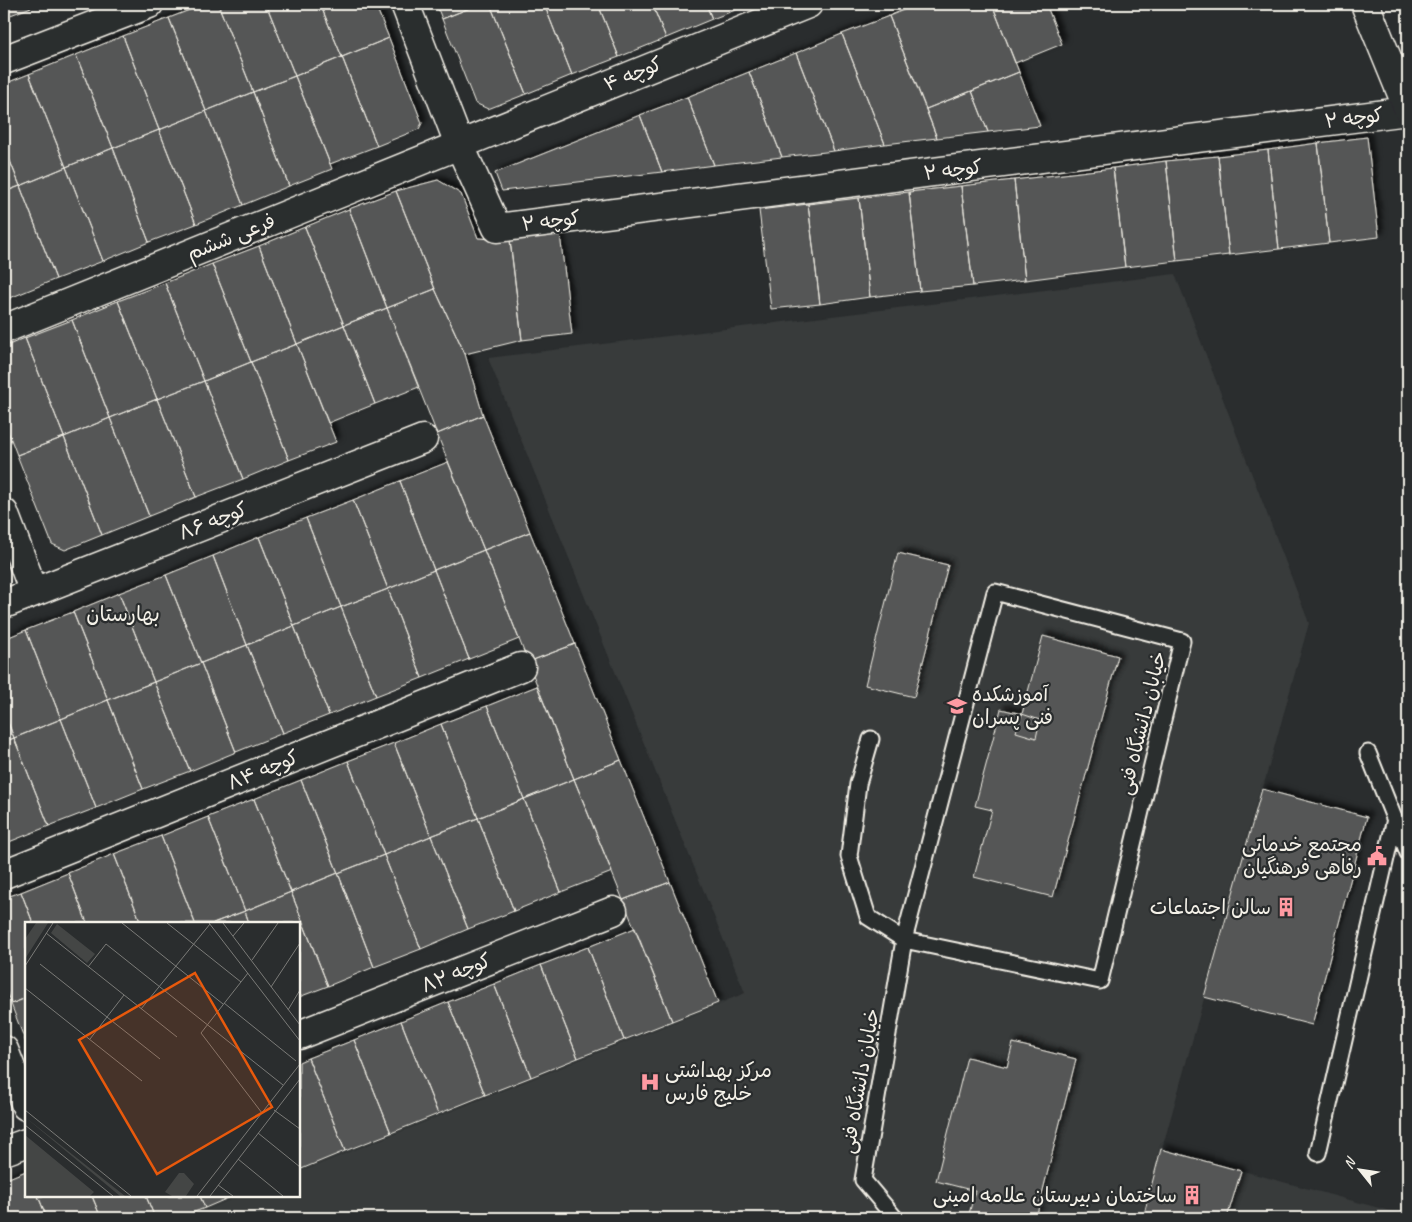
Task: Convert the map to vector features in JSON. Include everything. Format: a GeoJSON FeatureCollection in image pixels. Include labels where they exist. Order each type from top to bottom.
{"type":"FeatureCollection","features":[{"type":"Feature","properties":{"kind":"street"},"geometry":{"type":"LineString","coordinates":[[4,60],[149,4]]}},
{"type":"Feature","properties":{"kind":"street"},"geometry":{"type":"LineString","coordinates":[[405,4],[459,144]]}},
{"type":"Feature","properties":{"kind":"street","name":"کوچه ۴"},"geometry":{"type":"LineString","coordinates":[[459,144],[808,4]]}},
{"type":"Feature","properties":{"kind":"street"},"geometry":{"type":"LineString","coordinates":[[1365,4],[1408,110]]}},
{"type":"Feature","properties":{"kind":"street","name":"کوچه ۲"},"geometry":{"type":"LineString","coordinates":[[459,144],[497,228],[1408,110]]}},
{"type":"Feature","properties":{"kind":"street","name":"فرعی ششم"},"geometry":{"type":"LineString","coordinates":[[4,329],[459,144]]}},
{"type":"Feature","properties":{"kind":"street","name":"کوچه ۸۶"},"geometry":{"type":"LineString","coordinates":[[4,604],[423,439]]}},
{"type":"Feature","properties":{"kind":"street"},"geometry":{"type":"LineString","coordinates":[[4,513],[34,592]]}},
{"type":"Feature","properties":{"kind":"street","name":"کوچه ۸۴"},"geometry":{"type":"LineString","coordinates":[[4,874],[521,667]]}},
{"type":"Feature","properties":{"kind":"street","name":"کوچه ۸۲"},"geometry":{"type":"LineString","coordinates":[[300,1035],[613,911]]}},
{"type":"Feature","properties":{"kind":"street"},"geometry":{"type":"LineString","coordinates":[[4,1050],[25,1103]]}},
{"type":"Feature","properties":{"kind":"street"},"geometry":{"type":"LineString","coordinates":[[4,1151],[25,1143]]}},
{"type":"Feature","properties":{"kind":"lane","name":"خیابان دانشگاه فنی"},"geometry":{"type":"LineString","coordinates":[[871,739],[858,784],[849,856],[868,917],[904,940],[1100,981],[1182,641],[996,592],[904,940],[863,1180],[895,1218]]}},
{"type":"Feature","properties":{"kind":"lane"},"geometry":{"type":"LineString","coordinates":[[1368,753],[1408,853]]}},
{"type":"Feature","properties":{"kind":"lane"},"geometry":{"type":"LineString","coordinates":[[1318,1153],[1395,819]]}},
{"type":"Feature","properties":{"kind":"shaded area","name":"آموزشکده فنی پسران"},"geometry":{"type":"Polygon","coordinates":[[[1175,274],[1309,623],[1162,1149],[1405,1215],[1407,1218],[180,1218],[234,1197],[300,1197],[300,1171],[745,993],[488,358],[1175,274]]]}},
{"type":"Feature","properties":{"kind":"building"},"geometry":{"type":"Polygon","coordinates":[[[4,4],[39,4],[8,16],[4,4]]]}},
{"type":"Feature","properties":{"kind":"building"},"geometry":{"type":"Polygon","coordinates":[[[205,4],[218,4],[253,92],[206,111],[169,18],[205,4]]]}},
{"type":"Feature","properties":{"kind":"building"},"geometry":{"type":"Polygon","coordinates":[[[218,4],[266,4],[295,76],[253,92],[218,4]]]}},
{"type":"Feature","properties":{"kind":"building"},"geometry":{"type":"Polygon","coordinates":[[[266,4],[320,4],[342,57],[295,76],[266,4]]]}},
{"type":"Feature","properties":{"kind":"building"},"geometry":{"type":"Polygon","coordinates":[[[320,4],[375,4],[389,38],[342,57],[320,4]]]}},
{"type":"Feature","properties":{"kind":"building"},"geometry":{"type":"Polygon","coordinates":[[[436,4],[480,4],[442,19],[436,4]]]}},
{"type":"Feature","properties":{"kind":"building"},"geometry":{"type":"Polygon","coordinates":[[[480,4],[490,4],[526,94],[488,109],[475,103],[442,19],[480,4]]]}},
{"type":"Feature","properties":{"kind":"building"},"geometry":{"type":"Polygon","coordinates":[[[490,4],[544,4],[572,75],[526,94],[490,4]]]}},
{"type":"Feature","properties":{"kind":"building"},"geometry":{"type":"Polygon","coordinates":[[[544,4],[598,4],[619,57],[572,75],[544,4]]]}},
{"type":"Feature","properties":{"kind":"building"},"geometry":{"type":"Polygon","coordinates":[[[598,4],[652,4],[666,38],[619,57],[598,4]]]}},
{"type":"Feature","properties":{"kind":"building"},"geometry":{"type":"Polygon","coordinates":[[[652,4],[706,4],[712,19],[666,38],[652,4]]]}},
{"type":"Feature","properties":{"kind":"building"},"geometry":{"type":"Polygon","coordinates":[[[706,4],[751,4],[712,19],[706,4]]]}},
{"type":"Feature","properties":{"kind":"building"},"geometry":{"type":"Polygon","coordinates":[[[918,4],[992,4],[1019,72],[926,109],[889,16],[918,4]]]}},
{"type":"Feature","properties":{"kind":"building"},"geometry":{"type":"Polygon","coordinates":[[[992,4],[1046,4],[1062,44],[1015,63],[992,4]]]}},
{"type":"Feature","properties":{"kind":"building"},"geometry":{"type":"Polygon","coordinates":[[[889,16],[937,138],[885,144],[842,34],[889,16]]]}},
{"type":"Feature","properties":{"kind":"building"},"geometry":{"type":"Polygon","coordinates":[[[169,18],[206,111],[159,130],[123,36],[169,18]]]}},
{"type":"Feature","properties":{"kind":"building"},"geometry":{"type":"Polygon","coordinates":[[[842,34],[885,144],[834,151],[796,53],[842,34]]]}},
{"type":"Feature","properties":{"kind":"building"},"geometry":{"type":"Polygon","coordinates":[[[123,36],[159,130],[113,148],[76,55],[123,36]]]}},
{"type":"Feature","properties":{"kind":"building"},"geometry":{"type":"Polygon","coordinates":[[[389,38],[422,123],[419,129],[377,146],[342,57],[389,38]]]}},
{"type":"Feature","properties":{"kind":"building"},"geometry":{"type":"Polygon","coordinates":[[[796,53],[834,151],[782,157],[774,137],[749,72],[796,53]]]}},
{"type":"Feature","properties":{"kind":"building"},"geometry":{"type":"Polygon","coordinates":[[[76,55],[113,148],[66,167],[29,74],[76,55]]]}},
{"type":"Feature","properties":{"kind":"building"},"geometry":{"type":"Polygon","coordinates":[[[342,57],[377,146],[330,164],[295,76],[342,57]]]}},
{"type":"Feature","properties":{"kind":"building"},"geometry":{"type":"Polygon","coordinates":[[[749,72],[782,157],[714,165],[687,97],[749,72]]]}},
{"type":"Feature","properties":{"kind":"building"},"geometry":{"type":"Polygon","coordinates":[[[1019,72],[1040,126],[988,132],[972,91],[1019,72]]]}},
{"type":"Feature","properties":{"kind":"building"},"geometry":{"type":"Polygon","coordinates":[[[29,74],[66,167],[20,186],[4,146],[4,84],[29,74]]]}},
{"type":"Feature","properties":{"kind":"building"},"geometry":{"type":"Polygon","coordinates":[[[295,76],[332,169],[289,186],[253,92],[295,76]]]}},
{"type":"Feature","properties":{"kind":"building"},"geometry":{"type":"Polygon","coordinates":[[[972,91],[988,132],[937,138],[926,109],[972,91]]]}},
{"type":"Feature","properties":{"kind":"building"},"geometry":{"type":"Polygon","coordinates":[[[253,92],[289,186],[243,205],[206,111],[253,92]]]}},
{"type":"Feature","properties":{"kind":"building"},"geometry":{"type":"Polygon","coordinates":[[[687,97],[714,165],[662,172],[640,115],[687,97]]]}},
{"type":"Feature","properties":{"kind":"building"},"geometry":{"type":"Polygon","coordinates":[[[206,111],[243,205],[196,224],[159,130],[206,111]]]}},
{"type":"Feature","properties":{"kind":"building"},"geometry":{"type":"Polygon","coordinates":[[[640,115],[662,172],[502,191],[495,173],[640,115]]]}},
{"type":"Feature","properties":{"kind":"building"},"geometry":{"type":"Polygon","coordinates":[[[159,130],[196,224],[149,242],[113,148],[159,130]]]}},
{"type":"Feature","properties":{"kind":"building"},"geometry":{"type":"Polygon","coordinates":[[[1367,137],[1379,237],[1329,243],[1318,143],[1367,137]]]}},
{"type":"Feature","properties":{"kind":"building"},"geometry":{"type":"Polygon","coordinates":[[[1318,143],[1329,243],[1279,249],[1268,150],[1318,143]]]}},
{"type":"Feature","properties":{"kind":"building"},"geometry":{"type":"Polygon","coordinates":[[[4,146],[20,186],[4,192],[4,146]]]}},
{"type":"Feature","properties":{"kind":"building"},"geometry":{"type":"Polygon","coordinates":[[[113,148],[149,242],[103,261],[66,167],[113,148]]]}},
{"type":"Feature","properties":{"kind":"building"},"geometry":{"type":"Polygon","coordinates":[[[1268,150],[1279,249],[1229,255],[1218,156],[1268,150]]]}},
{"type":"Feature","properties":{"kind":"building"},"geometry":{"type":"Polygon","coordinates":[[[1218,156],[1229,255],[1177,261],[1166,161],[1218,156]]]}},
{"type":"Feature","properties":{"kind":"building"},"geometry":{"type":"Polygon","coordinates":[[[1166,161],[1177,261],[1125,267],[1113,168],[1166,161]]]}},
{"type":"Feature","properties":{"kind":"building"},"geometry":{"type":"Polygon","coordinates":[[[66,167],[103,261],[56,279],[20,186],[66,167]]]}},
{"type":"Feature","properties":{"kind":"building"},"geometry":{"type":"Polygon","coordinates":[[[1113,168],[1125,267],[1025,280],[1014,180],[1113,168]]]}},
{"type":"Feature","properties":{"kind":"building"},"geometry":{"type":"Polygon","coordinates":[[[438,180],[461,194],[478,238],[510,240],[522,340],[465,354],[435,289],[396,191],[438,180]]]}},
{"type":"Feature","properties":{"kind":"building"},"geometry":{"type":"Polygon","coordinates":[[[1014,180],[1025,280],[973,286],[961,186],[1014,180]]]}},
{"type":"Feature","properties":{"kind":"building"},"geometry":{"type":"Polygon","coordinates":[[[20,186],[56,279],[10,298],[4,283],[4,192],[20,186]]]}},
{"type":"Feature","properties":{"kind":"building"},"geometry":{"type":"Polygon","coordinates":[[[961,186],[973,286],[920,291],[909,192],[961,186]]]}},
{"type":"Feature","properties":{"kind":"building"},"geometry":{"type":"Polygon","coordinates":[[[396,191],[435,289],[387,308],[349,209],[396,191]]]}},
{"type":"Feature","properties":{"kind":"building"},"geometry":{"type":"Polygon","coordinates":[[[909,192],[920,291],[870,297],[859,198],[909,192]]]}},
{"type":"Feature","properties":{"kind":"building"},"geometry":{"type":"Polygon","coordinates":[[[859,198],[870,297],[820,304],[808,204],[859,198]]]}},
{"type":"Feature","properties":{"kind":"building"},"geometry":{"type":"Polygon","coordinates":[[[808,204],[820,304],[771,309],[759,210],[808,204]]]}},
{"type":"Feature","properties":{"kind":"building"},"geometry":{"type":"Polygon","coordinates":[[[349,209],[387,308],[344,325],[305,227],[349,209]]]}},
{"type":"Feature","properties":{"kind":"building"},"geometry":{"type":"Polygon","coordinates":[[[305,227],[344,325],[297,344],[259,246],[305,227]]]}},
{"type":"Feature","properties":{"kind":"building"},"geometry":{"type":"Polygon","coordinates":[[[560,234],[572,334],[522,340],[510,240],[560,234]]]}},
{"type":"Feature","properties":{"kind":"building"},"geometry":{"type":"Polygon","coordinates":[[[259,246],[297,344],[251,362],[212,264],[259,246]]]}},
{"type":"Feature","properties":{"kind":"building"},"geometry":{"type":"Polygon","coordinates":[[[212,264],[251,362],[204,381],[165,283],[212,264]]]}},
{"type":"Feature","properties":{"kind":"building"},"geometry":{"type":"Polygon","coordinates":[[[4,283],[10,298],[4,300],[4,283]]]}},
{"type":"Feature","properties":{"kind":"building"},"geometry":{"type":"Polygon","coordinates":[[[165,283],[204,381],[157,399],[118,301],[165,283]]]}},
{"type":"Feature","properties":{"kind":"building"},"geometry":{"type":"Polygon","coordinates":[[[435,289],[465,354],[483,415],[437,434],[387,308],[435,289]]]}},
{"type":"Feature","properties":{"kind":"building"},"geometry":{"type":"Polygon","coordinates":[[[118,301],[157,399],[110,418],[72,320],[118,301]]]}},
{"type":"Feature","properties":{"kind":"building"},"geometry":{"type":"Polygon","coordinates":[[[387,308],[419,387],[375,404],[344,325],[387,308]]]}},
{"type":"Feature","properties":{"kind":"building"},"geometry":{"type":"Polygon","coordinates":[[[72,320],[110,418],[64,437],[25,338],[72,320]]]}},
{"type":"Feature","properties":{"kind":"building"},"geometry":{"type":"Polygon","coordinates":[[[344,325],[375,404],[328,423],[297,344],[344,325]]]}},
{"type":"Feature","properties":{"kind":"building"},"geometry":{"type":"Polygon","coordinates":[[[25,338],[64,437],[17,455],[4,421],[4,347],[25,338]]]}},
{"type":"Feature","properties":{"kind":"building"},"geometry":{"type":"Polygon","coordinates":[[[297,344],[336,442],[289,460],[251,362],[297,344]]]}},
{"type":"Feature","properties":{"kind":"building"},"geometry":{"type":"Polygon","coordinates":[[[251,362],[289,460],[243,479],[204,381],[251,362]]]}},
{"type":"Feature","properties":{"kind":"building"},"geometry":{"type":"Polygon","coordinates":[[[204,381],[243,479],[196,497],[157,399],[204,381]]]}},
{"type":"Feature","properties":{"kind":"building"},"geometry":{"type":"Polygon","coordinates":[[[157,399],[196,497],[149,516],[110,418],[157,399]]]}},
{"type":"Feature","properties":{"kind":"building"},"geometry":{"type":"Polygon","coordinates":[[[483,415],[530,532],[484,550],[437,434],[483,415]]]}},
{"type":"Feature","properties":{"kind":"building"},"geometry":{"type":"Polygon","coordinates":[[[110,418],[149,516],[102,535],[64,437],[110,418]]]}},
{"type":"Feature","properties":{"kind":"building"},"geometry":{"type":"Polygon","coordinates":[[[64,437],[102,535],[65,550],[52,544],[17,455],[64,437]]]}},
{"type":"Feature","properties":{"kind":"building"},"geometry":{"type":"Polygon","coordinates":[[[448,462],[484,550],[434,570],[400,481],[448,462]]]}},
{"type":"Feature","properties":{"kind":"building"},"geometry":{"type":"Polygon","coordinates":[[[400,481],[434,570],[388,589],[353,500],[400,481]]]}},
{"type":"Feature","properties":{"kind":"building"},"geometry":{"type":"Polygon","coordinates":[[[353,500],[388,589],[341,607],[306,518],[353,500]]]}},
{"type":"Feature","properties":{"kind":"building"},"geometry":{"type":"Polygon","coordinates":[[[306,518],[341,607],[294,626],[259,537],[306,518]]]}},
{"type":"Feature","properties":{"kind":"building"},"geometry":{"type":"Polygon","coordinates":[[[530,532],[575,644],[528,662],[484,550],[530,532]]]}},
{"type":"Feature","properties":{"kind":"building"},"geometry":{"type":"Polygon","coordinates":[[[259,537],[294,626],[247,645],[213,556],[259,537]]]}},
{"type":"Feature","properties":{"kind":"building"},"geometry":{"type":"Polygon","coordinates":[[[484,550],[519,639],[469,659],[434,570],[484,550]]]}},
{"type":"Feature","properties":{"kind":"building"},"geometry":{"type":"Polygon","coordinates":[[[898,553],[948,565],[914,697],[865,685],[898,553]]]}},
{"type":"Feature","properties":{"kind":"building"},"geometry":{"type":"Polygon","coordinates":[[[213,556],[247,645],[201,663],[166,575],[213,556]]]}},
{"type":"Feature","properties":{"kind":"building"},"geometry":{"type":"Polygon","coordinates":[[[434,570],[469,659],[422,678],[388,589],[434,570]]]}},
{"type":"Feature","properties":{"kind":"building"},"geometry":{"type":"Polygon","coordinates":[[[166,575],[201,663],[154,682],[119,593],[166,575]]]}},
{"type":"Feature","properties":{"kind":"building"},"geometry":{"type":"Polygon","coordinates":[[[388,589],[422,678],[376,696],[341,607],[388,589]]]}},
{"type":"Feature","properties":{"kind":"building"},"geometry":{"type":"Polygon","coordinates":[[[119,593],[154,682],[108,700],[73,612],[119,593]]]}},
{"type":"Feature","properties":{"kind":"building"},"geometry":{"type":"Polygon","coordinates":[[[341,607],[376,696],[329,715],[294,626],[341,607]]]}},
{"type":"Feature","properties":{"kind":"building"},"geometry":{"type":"Polygon","coordinates":[[[73,612],[108,700],[61,719],[26,630],[73,612]]]}},
{"type":"Feature","properties":{"kind":"building"},"geometry":{"type":"Polygon","coordinates":[[[294,626],[329,715],[283,733],[247,645],[294,626]]]}},
{"type":"Feature","properties":{"kind":"building"},"geometry":{"type":"Polygon","coordinates":[[[26,630],[61,719],[14,738],[4,712],[4,639],[26,630]]]}},
{"type":"Feature","properties":{"kind":"building"},"geometry":{"type":"Polygon","coordinates":[[[1043,636],[1118,656],[1053,897],[974,877],[992,810],[975,806],[1001,709],[1022,714],[1043,636]]]}},
{"type":"Feature","properties":{"kind":"building"},"geometry":{"type":"Polygon","coordinates":[[[575,644],[621,760],[574,779],[528,662],[575,644]]]}},
{"type":"Feature","properties":{"kind":"building"},"geometry":{"type":"Polygon","coordinates":[[[247,645],[283,733],[236,752],[201,663],[247,645]]]}},
{"type":"Feature","properties":{"kind":"building"},"geometry":{"type":"Polygon","coordinates":[[[201,663],[236,752],[190,771],[154,682],[201,663]]]}},
{"type":"Feature","properties":{"kind":"building"},"geometry":{"type":"Polygon","coordinates":[[[154,682],[190,771],[143,789],[108,700],[154,682]]]}},
{"type":"Feature","properties":{"kind":"building"},"geometry":{"type":"Polygon","coordinates":[[[537,686],[574,779],[524,799],[487,706],[537,686]]]}},
{"type":"Feature","properties":{"kind":"building"},"geometry":{"type":"Polygon","coordinates":[[[108,700],[143,789],[96,808],[61,719],[108,700]]]}},
{"type":"Feature","properties":{"kind":"building"},"geometry":{"type":"Polygon","coordinates":[[[487,706],[524,799],[478,818],[441,724],[487,706]]]}},
{"type":"Feature","properties":{"kind":"building"},"geometry":{"type":"Polygon","coordinates":[[[4,712],[14,738],[4,742],[4,712]]]}},
{"type":"Feature","properties":{"kind":"building"},"geometry":{"type":"Polygon","coordinates":[[[1022,714],[1040,720],[1036,738],[1016,732],[1022,714]]]}},
{"type":"Feature","properties":{"kind":"building"},"geometry":{"type":"Polygon","coordinates":[[[61,719],[96,808],[49,826],[14,738],[61,719]]]}},
{"type":"Feature","properties":{"kind":"building"},"geometry":{"type":"Polygon","coordinates":[[[441,724],[478,818],[431,836],[394,743],[441,724]]]}},
{"type":"Feature","properties":{"kind":"building"},"geometry":{"type":"Polygon","coordinates":[[[14,738],[49,826],[4,844],[4,742],[14,738]]]}},
{"type":"Feature","properties":{"kind":"building"},"geometry":{"type":"Polygon","coordinates":[[[394,743],[431,836],[384,855],[348,761],[394,743]]]}},
{"type":"Feature","properties":{"kind":"building"},"geometry":{"type":"Polygon","coordinates":[[[621,760],[670,882],[623,900],[574,779],[621,760]]]}},
{"type":"Feature","properties":{"kind":"building"},"geometry":{"type":"Polygon","coordinates":[[[348,761],[384,855],[338,873],[301,780],[348,761]]]}},
{"type":"Feature","properties":{"kind":"building"},"geometry":{"type":"Polygon","coordinates":[[[574,779],[612,872],[561,892],[524,799],[574,779]]]}},
{"type":"Feature","properties":{"kind":"building"},"geometry":{"type":"Polygon","coordinates":[[[301,780],[338,873],[291,892],[254,799],[301,780]]]}},
{"type":"Feature","properties":{"kind":"building","name":"سالن اجتماعات"},"geometry":{"type":"Polygon","coordinates":[[[1262,789],[1367,817],[1312,1025],[1204,997],[1262,789]]]}},
{"type":"Feature","properties":{"kind":"building"},"geometry":{"type":"Polygon","coordinates":[[[254,799],[291,892],[245,911],[208,817],[254,799]]]}},
{"type":"Feature","properties":{"kind":"building"},"geometry":{"type":"Polygon","coordinates":[[[524,799],[561,892],[514,911],[478,818],[524,799]]]}},
{"type":"Feature","properties":{"kind":"building"},"geometry":{"type":"Polygon","coordinates":[[[208,817],[245,911],[216,922],[195,922],[161,836],[208,817]]]}},
{"type":"Feature","properties":{"kind":"building"},"geometry":{"type":"Polygon","coordinates":[[[478,818],[514,911],[468,929],[431,836],[478,818]]]}},
{"type":"Feature","properties":{"kind":"building"},"geometry":{"type":"Polygon","coordinates":[[[161,836],[195,922],[141,922],[114,854],[161,836]]]}},
{"type":"Feature","properties":{"kind":"building"},"geometry":{"type":"Polygon","coordinates":[[[431,836],[468,929],[421,949],[384,855],[431,836]]]}},
{"type":"Feature","properties":{"kind":"building"},"geometry":{"type":"Polygon","coordinates":[[[114,854],[141,922],[87,922],[68,873],[114,854]]]}},
{"type":"Feature","properties":{"kind":"building"},"geometry":{"type":"Polygon","coordinates":[[[384,855],[421,949],[374,967],[338,873],[384,855]]]}},
{"type":"Feature","properties":{"kind":"building"},"geometry":{"type":"Polygon","coordinates":[[[68,873],[87,922],[33,922],[21,892],[68,873]]]}},
{"type":"Feature","properties":{"kind":"building"},"geometry":{"type":"Polygon","coordinates":[[[338,873],[374,967],[328,986],[291,892],[338,873]]]}},
{"type":"Feature","properties":{"kind":"building"},"geometry":{"type":"Polygon","coordinates":[[[670,882],[718,1003],[672,1021],[623,900],[670,882]]]}},
{"type":"Feature","properties":{"kind":"building"},"geometry":{"type":"Polygon","coordinates":[[[21,892],[33,922],[25,922],[25,998],[11,1004],[4,985],[4,898],[21,892]]]}},
{"type":"Feature","properties":{"kind":"building"},"geometry":{"type":"Polygon","coordinates":[[[291,892],[328,986],[300,997],[300,922],[249,922],[245,911],[291,892]]]}},
{"type":"Feature","properties":{"kind":"building"},"geometry":{"type":"Polygon","coordinates":[[[245,911],[249,922],[216,922],[245,911]]]}},
{"type":"Feature","properties":{"kind":"building"},"geometry":{"type":"Polygon","coordinates":[[[635,928],[672,1021],[624,1040],[588,947],[635,928]]]}},
{"type":"Feature","properties":{"kind":"building"},"geometry":{"type":"Polygon","coordinates":[[[588,947],[624,1040],[578,1058],[541,965],[588,947]]]}},
{"type":"Feature","properties":{"kind":"building"},"geometry":{"type":"Polygon","coordinates":[[[541,965],[578,1058],[531,1077],[494,984],[541,965]]]}},
{"type":"Feature","properties":{"kind":"building"},"geometry":{"type":"Polygon","coordinates":[[[494,984],[531,1077],[485,1095],[448,1002],[494,984]]]}},
{"type":"Feature","properties":{"kind":"building"},"geometry":{"type":"Polygon","coordinates":[[[25,998],[25,1040],[11,1004],[25,998]]]}},
{"type":"Feature","properties":{"kind":"building"},"geometry":{"type":"Polygon","coordinates":[[[448,1002],[485,1095],[438,1114],[401,1021],[448,1002]]]}},
{"type":"Feature","properties":{"kind":"building"},"geometry":{"type":"Polygon","coordinates":[[[401,1021],[438,1114],[391,1133],[354,1040],[401,1021]]]}},
{"type":"Feature","properties":{"kind":"building"},"geometry":{"type":"Polygon","coordinates":[[[354,1040],[391,1133],[345,1151],[308,1058],[354,1040]]]}},
{"type":"Feature","properties":{"kind":"building"},"geometry":{"type":"Polygon","coordinates":[[[1013,1043],[1076,1059],[1036,1218],[968,1218],[975,1191],[936,1181],[967,1057],[1007,1067],[1013,1043]]]}},
{"type":"Feature","properties":{"kind":"building"},"geometry":{"type":"Polygon","coordinates":[[[308,1058],[345,1151],[300,1170],[300,1062],[308,1058]]]}},
{"type":"Feature","properties":{"kind":"building","name":"ساختمان دبیرستان علامه امینی"},"geometry":{"type":"Polygon","coordinates":[[[1161,1149],[1241,1171],[1227,1218],[1143,1218],[1161,1149]]]}},
{"type":"Feature","properties":{"kind":"building"},"geometry":{"type":"Polygon","coordinates":[[[25,1171],[25,1197],[38,1197],[47,1218],[4,1218],[4,1180],[25,1171]]]}},
{"type":"Feature","properties":{"kind":"building"},"geometry":{"type":"Polygon","coordinates":[[[38,1197],[92,1197],[101,1218],[47,1218],[38,1197]]]}},
{"type":"Feature","properties":{"kind":"building"},"geometry":{"type":"Polygon","coordinates":[[[92,1197],[146,1197],[155,1218],[101,1218],[92,1197]]]}},
{"type":"Feature","properties":{"kind":"building"},"geometry":{"type":"Polygon","coordinates":[[[146,1197],[200,1197],[205,1208],[178,1218],[155,1218],[146,1197]]]}},
{"type":"Feature","properties":{"kind":"building"},"geometry":{"type":"Polygon","coordinates":[[[200,1197],[231,1197],[205,1208],[200,1197]]]}},
{"type":"Feature","properties":{"kind":"place","name":"آموزشکده فنی پسران"},"geometry":{"type":"Point","coordinates":[957,706]}},
{"type":"Feature","properties":{"kind":"place","name":"مجتمع خدماتی رفاهی فرهنگیان"},"geometry":{"type":"Point","coordinates":[1377,856]}},
{"type":"Feature","properties":{"kind":"place","name":"سالن اجتماعات"},"geometry":{"type":"Point","coordinates":[1286,907]}},
{"type":"Feature","properties":{"kind":"place","name":"مرکز بهداشتی خلیج فارس"},"geometry":{"type":"Point","coordinates":[650,1082]}},
{"type":"Feature","properties":{"kind":"place","name":"ساختمان دبیرستان علامه امینی"},"geometry":{"type":"Point","coordinates":[1192,1195]}},
{"type":"Feature","properties":{"kind":"district","name":"بهارستان"},"geometry":{"type":"Point","coordinates":[123,614]}}]}
